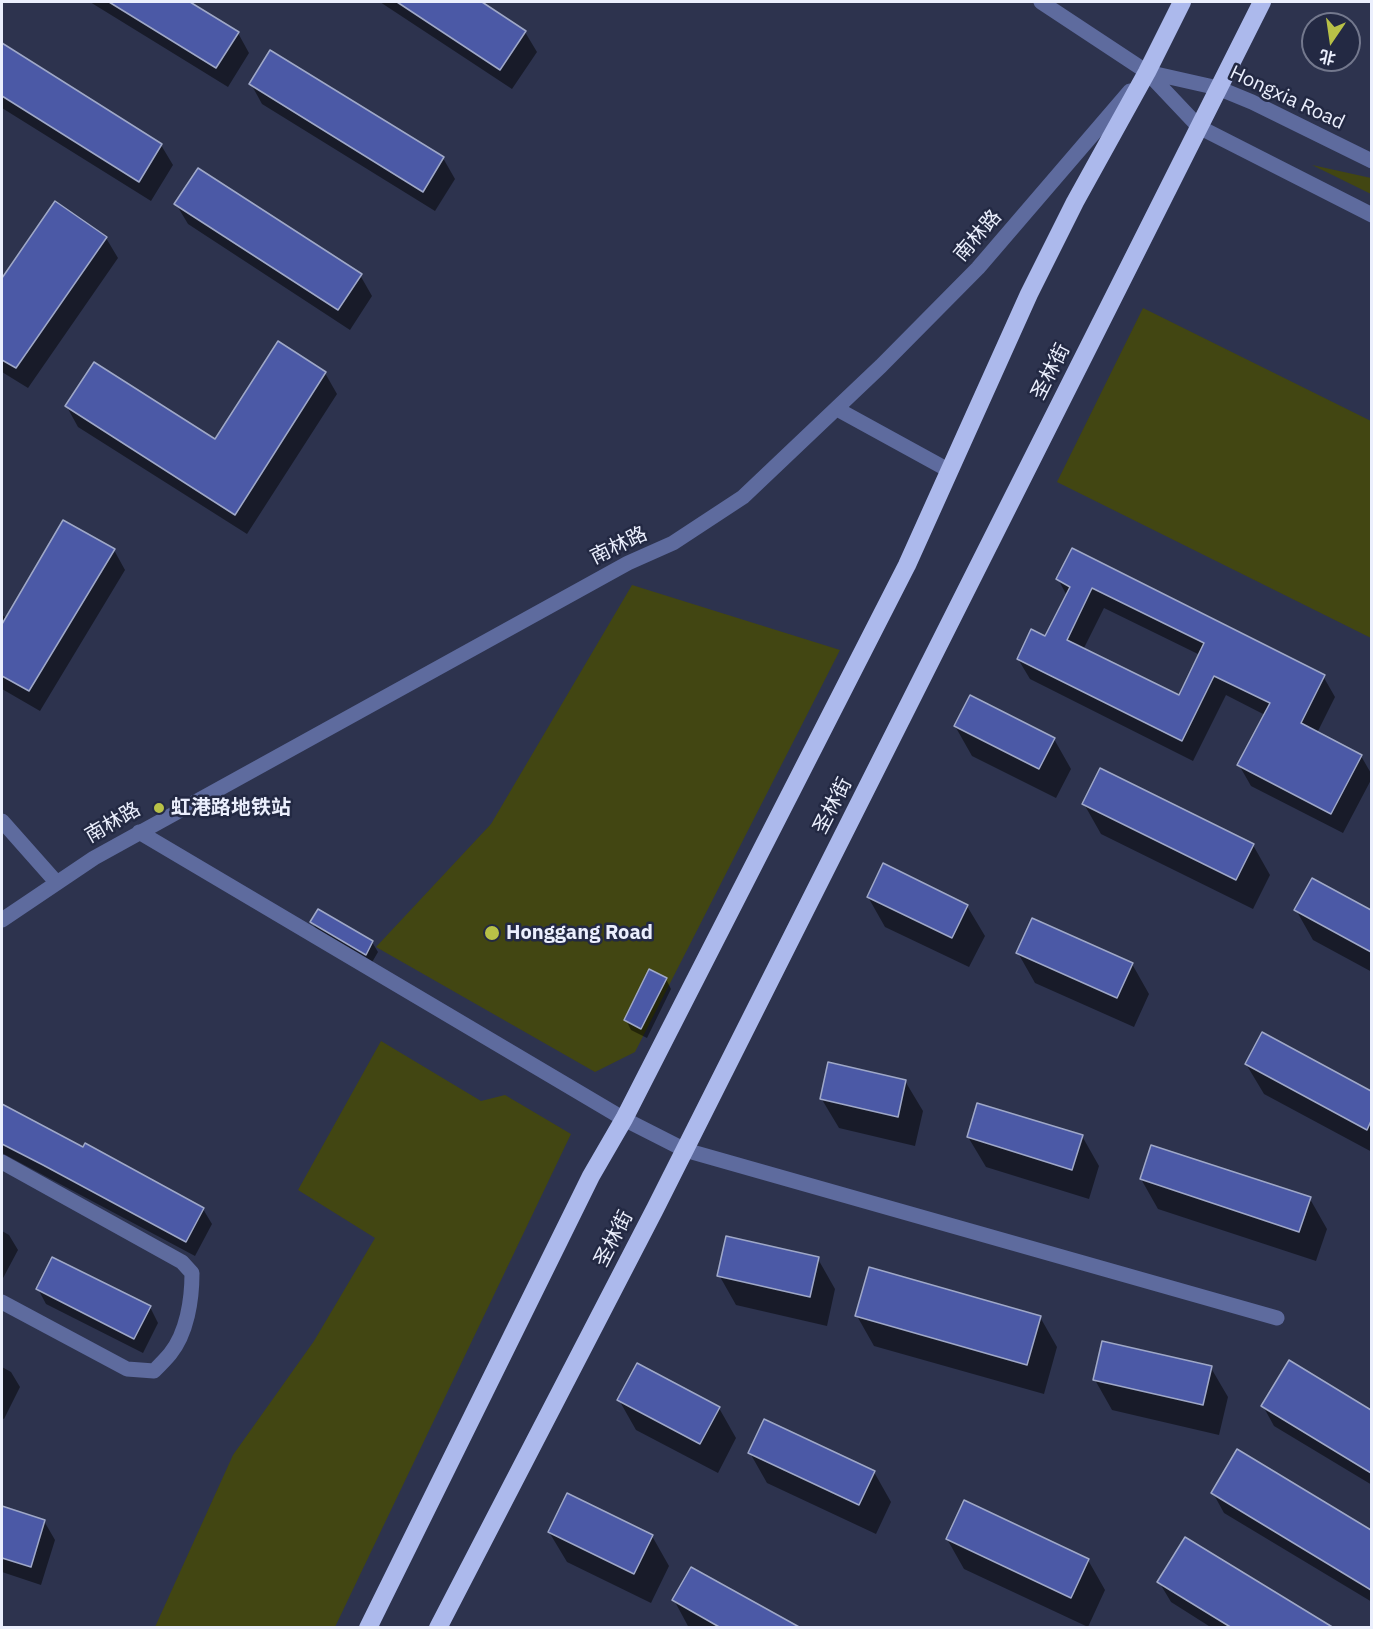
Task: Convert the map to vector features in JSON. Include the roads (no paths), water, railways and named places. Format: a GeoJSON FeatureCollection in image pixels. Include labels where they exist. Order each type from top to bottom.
{"type":"FeatureCollection","features":[{"type":"Feature","properties":{"kind":"highway"},"geometry":{"type":"LineString","coordinates":[[368,1628],[591,1176],[624,1119],[907,565],[1034,284],[1075,202],[1147,72],[1182,2]]}},
{"type":"Feature","properties":{"kind":"highway","name":"圣林街"},"geometry":{"type":"LineString","coordinates":[[438,1628],[685,1150],[1262,2]]}},
{"type":"Feature","properties":{"kind":"street"},"geometry":{"type":"LineString","coordinates":[[1041,2],[1147,72],[1199,127],[1371,215]]}},
{"type":"Feature","properties":{"kind":"street","name":"Hongxia Road"},"geometry":{"type":"LineString","coordinates":[[1147,72],[1218,88],[1252,102],[1371,161]]}},
{"type":"Feature","properties":{"kind":"street","name":"南林路"},"geometry":{"type":"LineString","coordinates":[[2,920],[94,858],[139,832],[628,563],[673,543],[744,497],[837,409],[978,268],[1147,72]]}},
{"type":"Feature","properties":{"kind":"street"},"geometry":{"type":"LineString","coordinates":[[837,409],[950,471]]}},
{"type":"Feature","properties":{"kind":"street"},"geometry":{"type":"LineString","coordinates":[[2,821],[57,883]]}},
{"type":"Feature","properties":{"kind":"street"},"geometry":{"type":"LineString","coordinates":[[139,832],[624,1119],[685,1150],[1277,1318]]}},
{"type":"Feature","properties":{"kind":"street"},"geometry":{"type":"LineString","coordinates":[[2,1162],[182,1262],[192,1273],[192,1293],[184,1329],[171,1353],[154,1371],[127,1369],[2,1302]]}},
{"type":"Feature","properties":{"kind":"place","name":"虹港路地铁站"},"geometry":{"type":"Point","coordinates":[159,808]}},
{"type":"Feature","properties":{"kind":"place","name":"Honggang Road"},"geometry":{"type":"Point","coordinates":[492,933]}}]}
